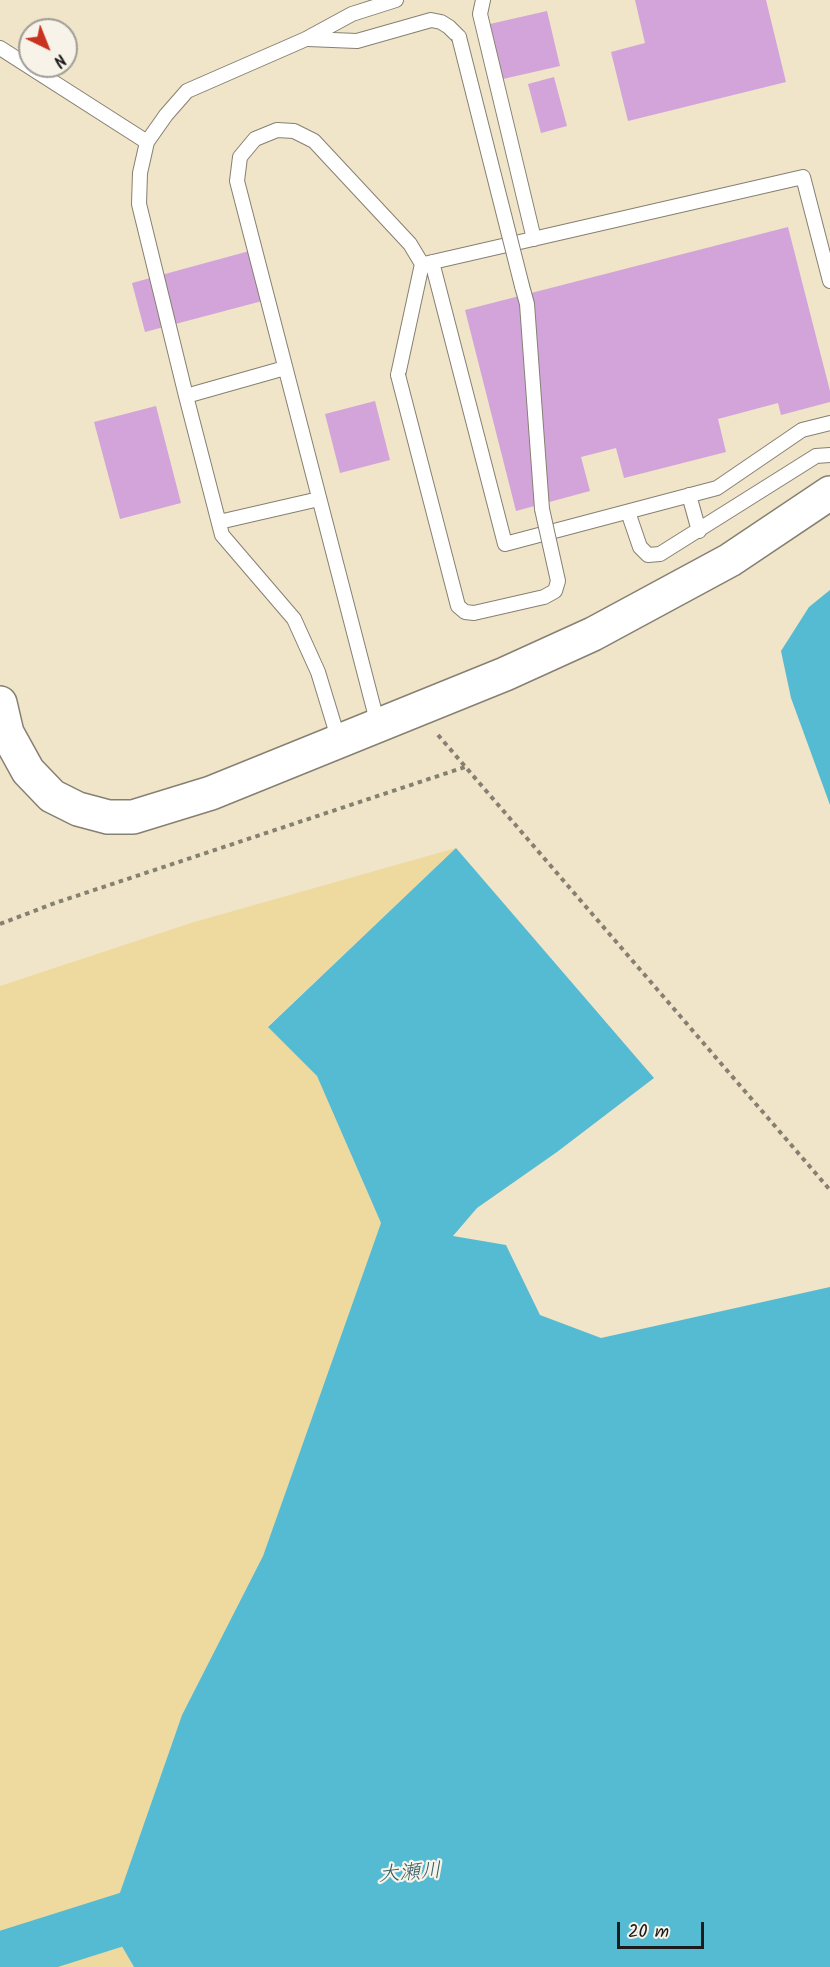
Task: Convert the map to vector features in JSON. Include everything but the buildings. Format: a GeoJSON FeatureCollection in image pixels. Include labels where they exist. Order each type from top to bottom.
{"type":"FeatureCollection","features":[{"type":"Feature","properties":{"kind":"street"},"geometry":{"type":"LineString","coordinates":[[0,703],[7,733],[28,771],[52,796],[78,809],[108,817],[133,817],[211,793],[505,674],[594,634],[730,560],[830,493]]}},
{"type":"Feature","properties":{"kind":"lane"},"geometry":{"type":"LineString","coordinates":[[339,741],[318,672],[294,619],[222,535],[139,204],[140,173],[147,142],[187,91],[306,39],[352,14],[396,0]]}},
{"type":"Feature","properties":{"kind":"lane"},"geometry":{"type":"LineString","coordinates":[[483,0],[480,14],[534,239]]}},
{"type":"Feature","properties":{"kind":"lane"},"geometry":{"type":"LineString","coordinates":[[306,39],[357,41],[431,20],[441,22],[459,37],[527,304],[543,509],[558,581],[555,591],[544,597],[474,613],[465,612],[456,601],[398,375],[427,263]]}},
{"type":"Feature","properties":{"kind":"lane"},"geometry":{"type":"LineString","coordinates":[[0,48],[147,142]]}},
{"type":"Feature","properties":{"kind":"lane"},"geometry":{"type":"LineString","coordinates":[[378,724],[237,181],[240,157],[255,139],[277,130],[294,131],[314,141],[427,263],[505,544],[717,488],[802,430],[830,423]]}},
{"type":"Feature","properties":{"kind":"lane"},"geometry":{"type":"LineString","coordinates":[[427,263],[803,177],[830,281]]}},
{"type":"Feature","properties":{"kind":"lane"},"geometry":{"type":"LineString","coordinates":[[186,396],[285,368]]}},
{"type":"Feature","properties":{"kind":"lane"},"geometry":{"type":"LineString","coordinates":[[628,512],[640,547],[648,555],[660,554],[816,456],[830,454]]}},
{"type":"Feature","properties":{"kind":"lane"},"geometry":{"type":"LineString","coordinates":[[689,495],[699,531]]}},
{"type":"Feature","properties":{"kind":"lane"},"geometry":{"type":"LineString","coordinates":[[219,522],[318,499]]}},
{"type":"Feature","properties":{"kind":"path"},"geometry":{"type":"LineString","coordinates":[[416,709],[830,1190]]}},
{"type":"Feature","properties":{"kind":"path"},"geometry":{"type":"LineString","coordinates":[[0,924],[66,899],[465,767]]}},
{"type":"Feature","properties":{"kind":"sand"},"geometry":{"type":"Polygon","coordinates":[[[456,848],[268,1026],[317,1076],[381,1223],[263,1556],[182,1715],[109,1924],[134,1967],[0,1967],[0,986],[191,923],[456,848]]]}},
{"type":"Feature","properties":{"kind":"water"},"geometry":{"type":"Polygon","coordinates":[[[830,590],[830,805],[791,698],[781,651],[809,607],[830,590]]]}},
{"type":"Feature","properties":{"kind":"water"},"geometry":{"type":"Polygon","coordinates":[[[456,848],[654,1078],[557,1152],[477,1208],[453,1236],[506,1245],[540,1315],[601,1338],[830,1287],[830,1967],[134,1967],[109,1924],[182,1715],[263,1556],[381,1223],[317,1076],[268,1027],[456,848]]]}},
{"type":"Feature","properties":{"kind":"waterway","name":"大瀬川"},"geometry":{"type":"LineString","coordinates":[[0,1958],[179,1903]]}}]}
